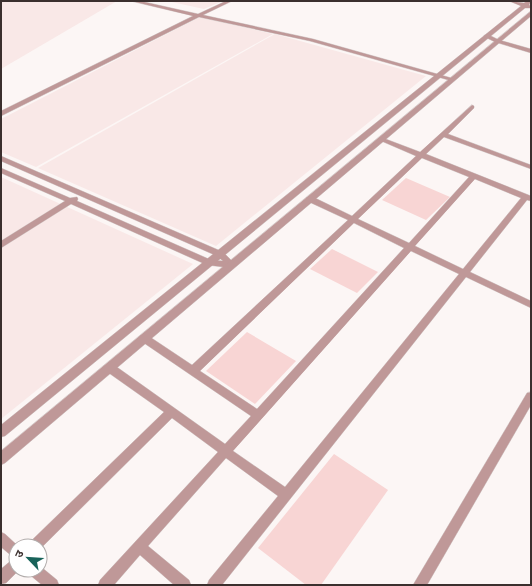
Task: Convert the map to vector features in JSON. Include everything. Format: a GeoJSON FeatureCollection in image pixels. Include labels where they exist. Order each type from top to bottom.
{"type":"FeatureCollection","features":[{"type":"Feature","properties":{"kind":"street"},"geometry":{"type":"LineString","coordinates":[[134,1],[311,40],[441,73]]}},
{"type":"Feature","properties":{"kind":"street"},"geometry":{"type":"LineString","coordinates":[[155,1],[313,35],[454,77]]}},
{"type":"Feature","properties":{"kind":"street"},"geometry":{"type":"LineString","coordinates":[[1,114],[230,1]]}},
{"type":"Feature","properties":{"kind":"street"},"geometry":{"type":"LineString","coordinates":[[512,1],[529,5]]}},
{"type":"Feature","properties":{"kind":"street"},"geometry":{"type":"LineString","coordinates":[[1,432],[441,73],[529,5]]}},
{"type":"Feature","properties":{"kind":"street"},"geometry":{"type":"LineString","coordinates":[[1,459],[499,39],[529,5]]}},
{"type":"Feature","properties":{"kind":"street"},"geometry":{"type":"LineString","coordinates":[[487,36],[531,46]]}},
{"type":"Feature","properties":{"kind":"street"},"geometry":{"type":"LineString","coordinates":[[499,39],[531,51]]}},
{"type":"Feature","properties":{"kind":"street"},"geometry":{"type":"LineString","coordinates":[[194,372],[472,107]]}},
{"type":"Feature","properties":{"kind":"street"},"geometry":{"type":"LineString","coordinates":[[443,134],[531,167]]}},
{"type":"Feature","properties":{"kind":"street"},"geometry":{"type":"LineString","coordinates":[[214,585],[464,273],[528,198],[381,139]]}},
{"type":"Feature","properties":{"kind":"street"},"geometry":{"type":"LineString","coordinates":[[1,158],[220,254],[232,265]]}},
{"type":"Feature","properties":{"kind":"street"},"geometry":{"type":"LineString","coordinates":[[1,170],[210,263],[232,265]]}},
{"type":"Feature","properties":{"kind":"street"},"geometry":{"type":"LineString","coordinates":[[105,585],[474,176]]}},
{"type":"Feature","properties":{"kind":"street"},"geometry":{"type":"LineString","coordinates":[[20,178],[44,177]]}},
{"type":"Feature","properties":{"kind":"street"},"geometry":{"type":"LineString","coordinates":[[1,245],[82,194]]}},
{"type":"Feature","properties":{"kind":"street"},"geometry":{"type":"LineString","coordinates":[[310,198],[531,305]]}},
{"type":"Feature","properties":{"kind":"street"},"geometry":{"type":"LineString","coordinates":[[144,338],[258,415]]}},
{"type":"Feature","properties":{"kind":"street"},"geometry":{"type":"LineString","coordinates":[[110,368],[286,495]]}},
{"type":"Feature","properties":{"kind":"street"},"geometry":{"type":"LineString","coordinates":[[420,585],[531,396]]}},
{"type":"Feature","properties":{"kind":"street"},"geometry":{"type":"LineString","coordinates":[[42,538],[171,412]]}},
{"type":"Feature","properties":{"kind":"street"},"geometry":{"type":"LineString","coordinates":[[140,547],[184,585]]}},
{"type":"Feature","properties":{"kind":"street"},"geometry":{"type":"LineString","coordinates":[[44,578],[52,585]]}},
{"type":"Feature","properties":{"kind":"shaded area"},"geometry":{"type":"Polygon","coordinates":[[[1,1],[117,1],[1,69],[1,1]]]}},
{"type":"Feature","properties":{"kind":"shaded area"},"geometry":{"type":"Polygon","coordinates":[[[167,1],[223,1],[204,9],[167,1]]]}},
{"type":"Feature","properties":{"kind":"shaded area"},"geometry":{"type":"Polygon","coordinates":[[[200,17],[273,34],[36,167],[1,152],[1,119],[200,17]]]}},
{"type":"Feature","properties":{"kind":"shaded area"},"geometry":{"type":"Polygon","coordinates":[[[275,34],[426,76],[216,246],[38,168],[275,34]]]}},
{"type":"Feature","properties":{"kind":"shaded area"},"geometry":{"type":"Polygon","coordinates":[[[1,177],[193,264],[1,419],[1,177]]]}},
{"type":"Feature","properties":{"kind":"shaded area"},"geometry":{"type":"Polygon","coordinates":[[[406,178],[450,197],[426,220],[382,200],[406,178]]]}},
{"type":"Feature","properties":{"kind":"shaded area"},"geometry":{"type":"Polygon","coordinates":[[[332,249],[378,272],[357,293],[310,269],[332,249]]]}},
{"type":"Feature","properties":{"kind":"shaded area"},"geometry":{"type":"Polygon","coordinates":[[[247,332],[296,361],[255,404],[206,371],[247,332]]]}},
{"type":"Feature","properties":{"kind":"shaded area"},"geometry":{"type":"Polygon","coordinates":[[[334,454],[388,490],[321,585],[306,585],[258,548],[334,454]]]}}]}
